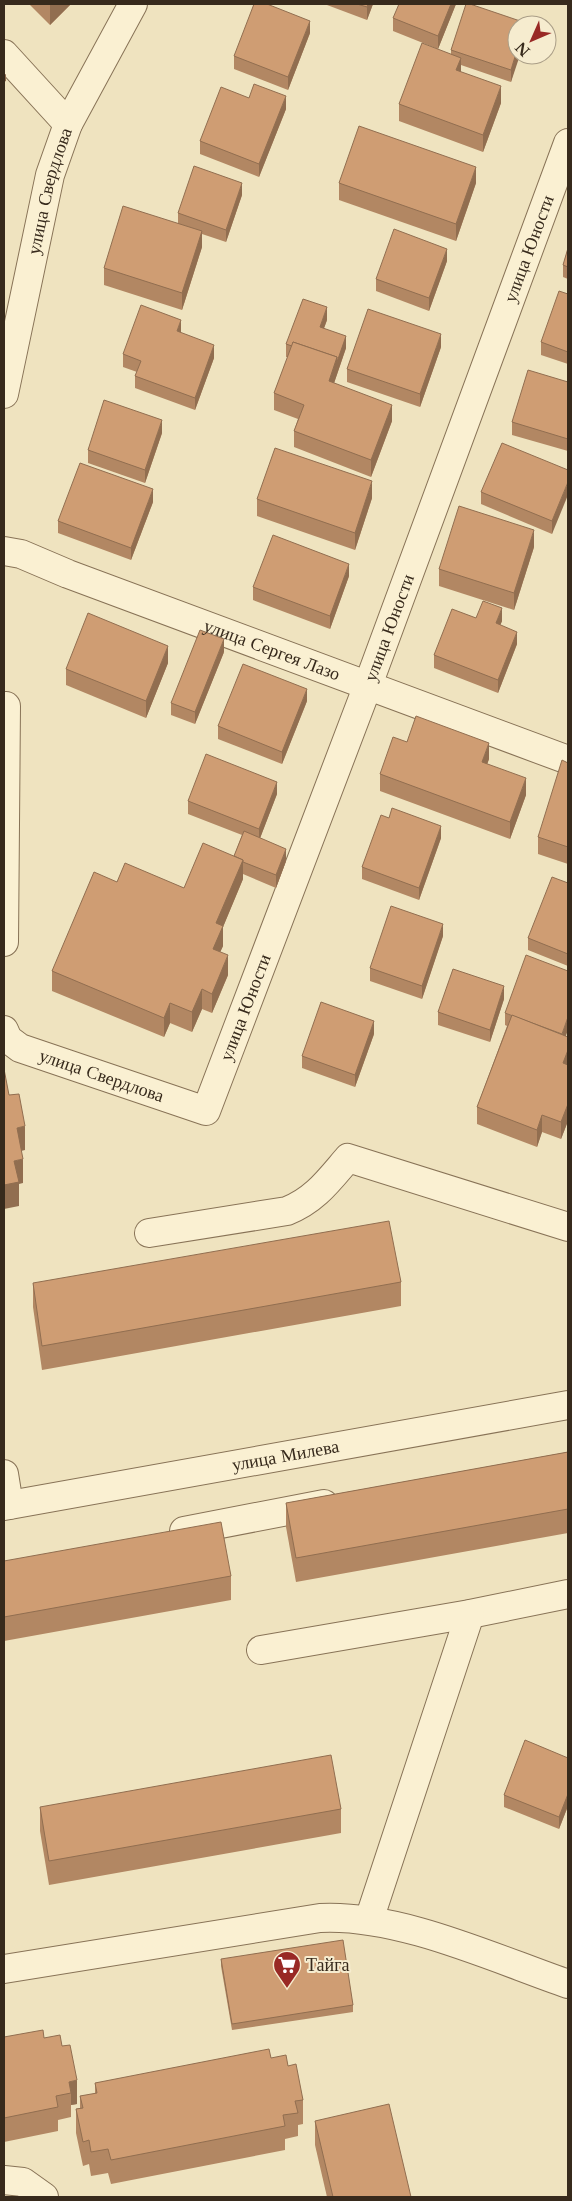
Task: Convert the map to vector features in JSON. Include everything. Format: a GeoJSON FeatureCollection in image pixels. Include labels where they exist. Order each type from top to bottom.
{"type":"FeatureCollection","features":[{"type":"Feature","properties":{"kind":"street","name":"улица Свердлова"},"geometry":{"type":"LineString","coordinates":[[4,394],[50,175],[68,124],[133,4]]}},
{"type":"Feature","properties":{"kind":"street"},"geometry":{"type":"LineString","coordinates":[[4,54],[68,124]]}},
{"type":"Feature","properties":{"kind":"street","name":"улица Юности"},"geometry":{"type":"LineString","coordinates":[[206,1111],[368,685],[568,143]]}},
{"type":"Feature","properties":{"kind":"street","name":"улица Сергея Лазо"},"geometry":{"type":"LineString","coordinates":[[4,551],[21,554],[68,574],[568,760]]}},
{"type":"Feature","properties":{"kind":"street"},"geometry":{"type":"LineString","coordinates":[[4,942],[6,706]]}},
{"type":"Feature","properties":{"kind":"street","name":"улица Свердлова"},"geometry":{"type":"LineString","coordinates":[[4,1030],[8,1039],[20,1048],[206,1111]]}},
{"type":"Feature","properties":{"kind":"street"},"geometry":{"type":"LineString","coordinates":[[149,1233],[287,1211],[304,1204],[317,1194],[348,1158],[567,1222]]}},
{"type":"Feature","properties":{"kind":"street","name":"улица Милева"},"geometry":{"type":"LineString","coordinates":[[6,1506],[568,1405]]}},
{"type":"Feature","properties":{"kind":"street"},"geometry":{"type":"LineString","coordinates":[[4,1474],[6,1506]]}},
{"type":"Feature","properties":{"kind":"street"},"geometry":{"type":"LineString","coordinates":[[160,1536],[346,1500]]}},
{"type":"Feature","properties":{"kind":"street"},"geometry":{"type":"LineString","coordinates":[[261,1650],[470,1614],[568,1594]]}},
{"type":"Feature","properties":{"kind":"street"},"geometry":{"type":"LineString","coordinates":[[369,1920],[470,1614]]}},
{"type":"Feature","properties":{"kind":"street"},"geometry":{"type":"LineString","coordinates":[[4,1969],[320,1918],[344,1917],[369,1920],[414,1930],[568,1984]]}},
{"type":"Feature","properties":{"kind":"street"},"geometry":{"type":"LineString","coordinates":[[4,2180],[23,2182],[44,2197]]}},
{"type":"Feature","properties":{"kind":"building"},"geometry":{"type":"Polygon","coordinates":[[[254,4],[267,4],[310,21],[288,77],[234,56],[254,4]]]}},
{"type":"Feature","properties":{"kind":"building"},"geometry":{"type":"Polygon","coordinates":[[[357,4],[368,4],[367,7],[357,4]]]}},
{"type":"Feature","properties":{"kind":"building"},"geometry":{"type":"Polygon","coordinates":[[[399,4],[451,4],[438,36],[393,18],[399,4]]]}},
{"type":"Feature","properties":{"kind":"building"},"geometry":{"type":"Polygon","coordinates":[[[466,4],[507,17],[507,65],[512,65],[511,70],[451,50],[466,4]]]}},
{"type":"Feature","properties":{"kind":"building"},"geometry":{"type":"Polygon","coordinates":[[[422,43],[461,58],[456,70],[501,86],[483,135],[399,104],[422,43]]]}},
{"type":"Feature","properties":{"kind":"building"},"geometry":{"type":"Polygon","coordinates":[[[254,84],[286,96],[259,164],[200,141],[221,87],[249,98],[254,84]]]}},
{"type":"Feature","properties":{"kind":"building"},"geometry":{"type":"Polygon","coordinates":[[[359,126],[476,167],[456,224],[339,183],[359,126]]]}},
{"type":"Feature","properties":{"kind":"building"},"geometry":{"type":"Polygon","coordinates":[[[194,166],[242,183],[226,230],[178,213],[194,166]]]}},
{"type":"Feature","properties":{"kind":"building"},"geometry":{"type":"Polygon","coordinates":[[[123,206],[202,231],[182,293],[104,268],[123,206]]]}},
{"type":"Feature","properties":{"kind":"building"},"geometry":{"type":"Polygon","coordinates":[[[394,229],[447,249],[429,298],[376,279],[394,229]]]}},
{"type":"Feature","properties":{"kind":"building"},"geometry":{"type":"Polygon","coordinates":[[[568,248],[568,267],[563,265],[568,248]]]}},
{"type":"Feature","properties":{"kind":"building"},"geometry":{"type":"Polygon","coordinates":[[[559,291],[568,294],[568,352],[541,342],[559,291]]]}},
{"type":"Feature","properties":{"kind":"building"},"geometry":{"type":"Polygon","coordinates":[[[303,299],[327,307],[320,327],[346,336],[337,362],[337,357],[293,342],[292,346],[286,344],[303,299]]]}},
{"type":"Feature","properties":{"kind":"building"},"geometry":{"type":"Polygon","coordinates":[[[141,305],[181,320],[177,331],[214,345],[195,398],[135,376],[141,361],[123,354],[141,305]]]}},
{"type":"Feature","properties":{"kind":"building"},"geometry":{"type":"Polygon","coordinates":[[[368,309],[441,334],[420,394],[347,369],[368,309]]]}},
{"type":"Feature","properties":{"kind":"building"},"geometry":{"type":"Polygon","coordinates":[[[293,342],[337,357],[329,381],[392,405],[371,460],[294,431],[304,405],[274,393],[293,342]]]}},
{"type":"Feature","properties":{"kind":"building"},"geometry":{"type":"Polygon","coordinates":[[[528,370],[568,382],[568,439],[512,422],[528,370]]]}},
{"type":"Feature","properties":{"kind":"building"},"geometry":{"type":"Polygon","coordinates":[[[104,400],[162,420],[145,470],[88,450],[104,400]]]}},
{"type":"Feature","properties":{"kind":"building"},"geometry":{"type":"Polygon","coordinates":[[[502,443],[568,470],[568,482],[552,521],[481,492],[502,443]]]}},
{"type":"Feature","properties":{"kind":"building"},"geometry":{"type":"Polygon","coordinates":[[[275,448],[372,481],[355,533],[257,499],[275,448]]]}},
{"type":"Feature","properties":{"kind":"building"},"geometry":{"type":"Polygon","coordinates":[[[80,463],[153,489],[131,548],[58,521],[80,463]]]}},
{"type":"Feature","properties":{"kind":"building"},"geometry":{"type":"Polygon","coordinates":[[[459,506],[534,530],[514,593],[439,569],[459,506]]]}},
{"type":"Feature","properties":{"kind":"building"},"geometry":{"type":"Polygon","coordinates":[[[273,535],[349,564],[330,616],[253,587],[273,535]]]}},
{"type":"Feature","properties":{"kind":"building"},"geometry":{"type":"Polygon","coordinates":[[[483,601],[502,608],[496,623],[517,632],[498,680],[434,655],[452,609],[476,618],[483,601]]]}},
{"type":"Feature","properties":{"kind":"building"},"geometry":{"type":"Polygon","coordinates":[[[88,613],[168,646],[146,701],[66,669],[88,613]]]}},
{"type":"Feature","properties":{"kind":"building"},"geometry":{"type":"Polygon","coordinates":[[[200,630],[224,639],[195,712],[171,703],[200,630]]]}},
{"type":"Feature","properties":{"kind":"building"},"geometry":{"type":"Polygon","coordinates":[[[243,664],[307,689],[282,752],[218,726],[243,664]]]}},
{"type":"Feature","properties":{"kind":"building"},"geometry":{"type":"Polygon","coordinates":[[[416,716],[489,743],[482,762],[526,778],[510,822],[380,774],[393,737],[407,742],[416,716]]]}},
{"type":"Feature","properties":{"kind":"building"},"geometry":{"type":"Polygon","coordinates":[[[206,754],[277,782],[259,829],[188,801],[206,754]]]}},
{"type":"Feature","properties":{"kind":"building"},"geometry":{"type":"Polygon","coordinates":[[[562,760],[568,763],[568,847],[538,837],[562,760]]]}},
{"type":"Feature","properties":{"kind":"building"},"geometry":{"type":"Polygon","coordinates":[[[392,808],[441,826],[419,888],[362,867],[381,815],[389,818],[392,808]]]}},
{"type":"Feature","properties":{"kind":"building"},"geometry":{"type":"Polygon","coordinates":[[[244,831],[286,849],[276,875],[243,862],[243,860],[234,856],[244,831]]]}},
{"type":"Feature","properties":{"kind":"building"},"geometry":{"type":"Polygon","coordinates":[[[203,843],[243,860],[216,923],[223,926],[213,949],[228,955],[212,994],[202,989],[192,1012],[170,1003],[164,1018],[52,971],[94,872],[117,882],[125,863],[184,888],[203,843]]]}},
{"type":"Feature","properties":{"kind":"building"},"geometry":{"type":"Polygon","coordinates":[[[552,877],[568,883],[568,954],[528,938],[552,877]]]}},
{"type":"Feature","properties":{"kind":"building"},"geometry":{"type":"Polygon","coordinates":[[[391,906],[443,924],[422,986],[370,968],[391,906]]]}},
{"type":"Feature","properties":{"kind":"building"},"geometry":{"type":"Polygon","coordinates":[[[526,955],[568,971],[568,1017],[562,1034],[505,1013],[526,955]]]}},
{"type":"Feature","properties":{"kind":"building"},"geometry":{"type":"Polygon","coordinates":[[[453,969],[504,986],[490,1030],[438,1012],[453,969]]]}},
{"type":"Feature","properties":{"kind":"building"},"geometry":{"type":"Polygon","coordinates":[[[321,1002],[374,1021],[355,1075],[302,1056],[321,1002]]]}},
{"type":"Feature","properties":{"kind":"building"},"geometry":{"type":"Polygon","coordinates":[[[512,1015],[568,1037],[568,1050],[563,1063],[568,1065],[568,1104],[561,1122],[542,1115],[537,1130],[477,1107],[512,1015]]]}},
{"type":"Feature","properties":{"kind":"building"},"geometry":{"type":"Polygon","coordinates":[[[4,1069],[9,1095],[19,1094],[25,1126],[17,1128],[23,1159],[14,1161],[19,1182],[4,1185],[4,1069]]]}},
{"type":"Feature","properties":{"kind":"building"},"geometry":{"type":"Polygon","coordinates":[[[389,1221],[401,1282],[42,1346],[33,1283],[389,1221]]]}},
{"type":"Feature","properties":{"kind":"building"},"geometry":{"type":"Polygon","coordinates":[[[568,1452],[568,1509],[296,1558],[286,1503],[568,1452]]]}},
{"type":"Feature","properties":{"kind":"building"},"geometry":{"type":"Polygon","coordinates":[[[221,1522],[231,1576],[4,1617],[4,1561],[221,1522]]]}},
{"type":"Feature","properties":{"kind":"building"},"geometry":{"type":"Polygon","coordinates":[[[525,1740],[568,1758],[568,1794],[559,1817],[504,1795],[525,1740]]]}},
{"type":"Feature","properties":{"kind":"building"},"geometry":{"type":"Polygon","coordinates":[[[331,1755],[341,1809],[49,1861],[40,1807],[331,1755]]]}},
{"type":"Feature","properties":{"kind":"building","name":"Тайга"},"geometry":{"type":"Polygon","coordinates":[[[343,1940],[353,2005],[232,2024],[221,1959],[343,1940]]]}},
{"type":"Feature","properties":{"kind":"building"},"geometry":{"type":"Polygon","coordinates":[[[43,2030],[44,2038],[60,2035],[62,2046],[70,2045],[77,2080],[69,2082],[71,2093],[56,2096],[58,2107],[4,2118],[4,2037],[43,2030]]]}},
{"type":"Feature","properties":{"kind":"building"},"geometry":{"type":"Polygon","coordinates":[[[269,2049],[271,2058],[286,2055],[288,2066],[296,2064],[303,2100],[295,2101],[298,2113],[283,2115],[285,2126],[111,2160],[108,2149],[91,2152],[89,2140],[83,2142],[76,2109],[83,2108],[80,2096],[97,2093],[95,2083],[269,2049]]]}},
{"type":"Feature","properties":{"kind":"building"},"geometry":{"type":"Polygon","coordinates":[[[389,2104],[411,2197],[333,2197],[315,2121],[389,2104]]]}},
{"type":"Feature","properties":{"kind":"place","name":"Тайга"},"geometry":{"type":"Point","coordinates":[287,1989]}}]}
